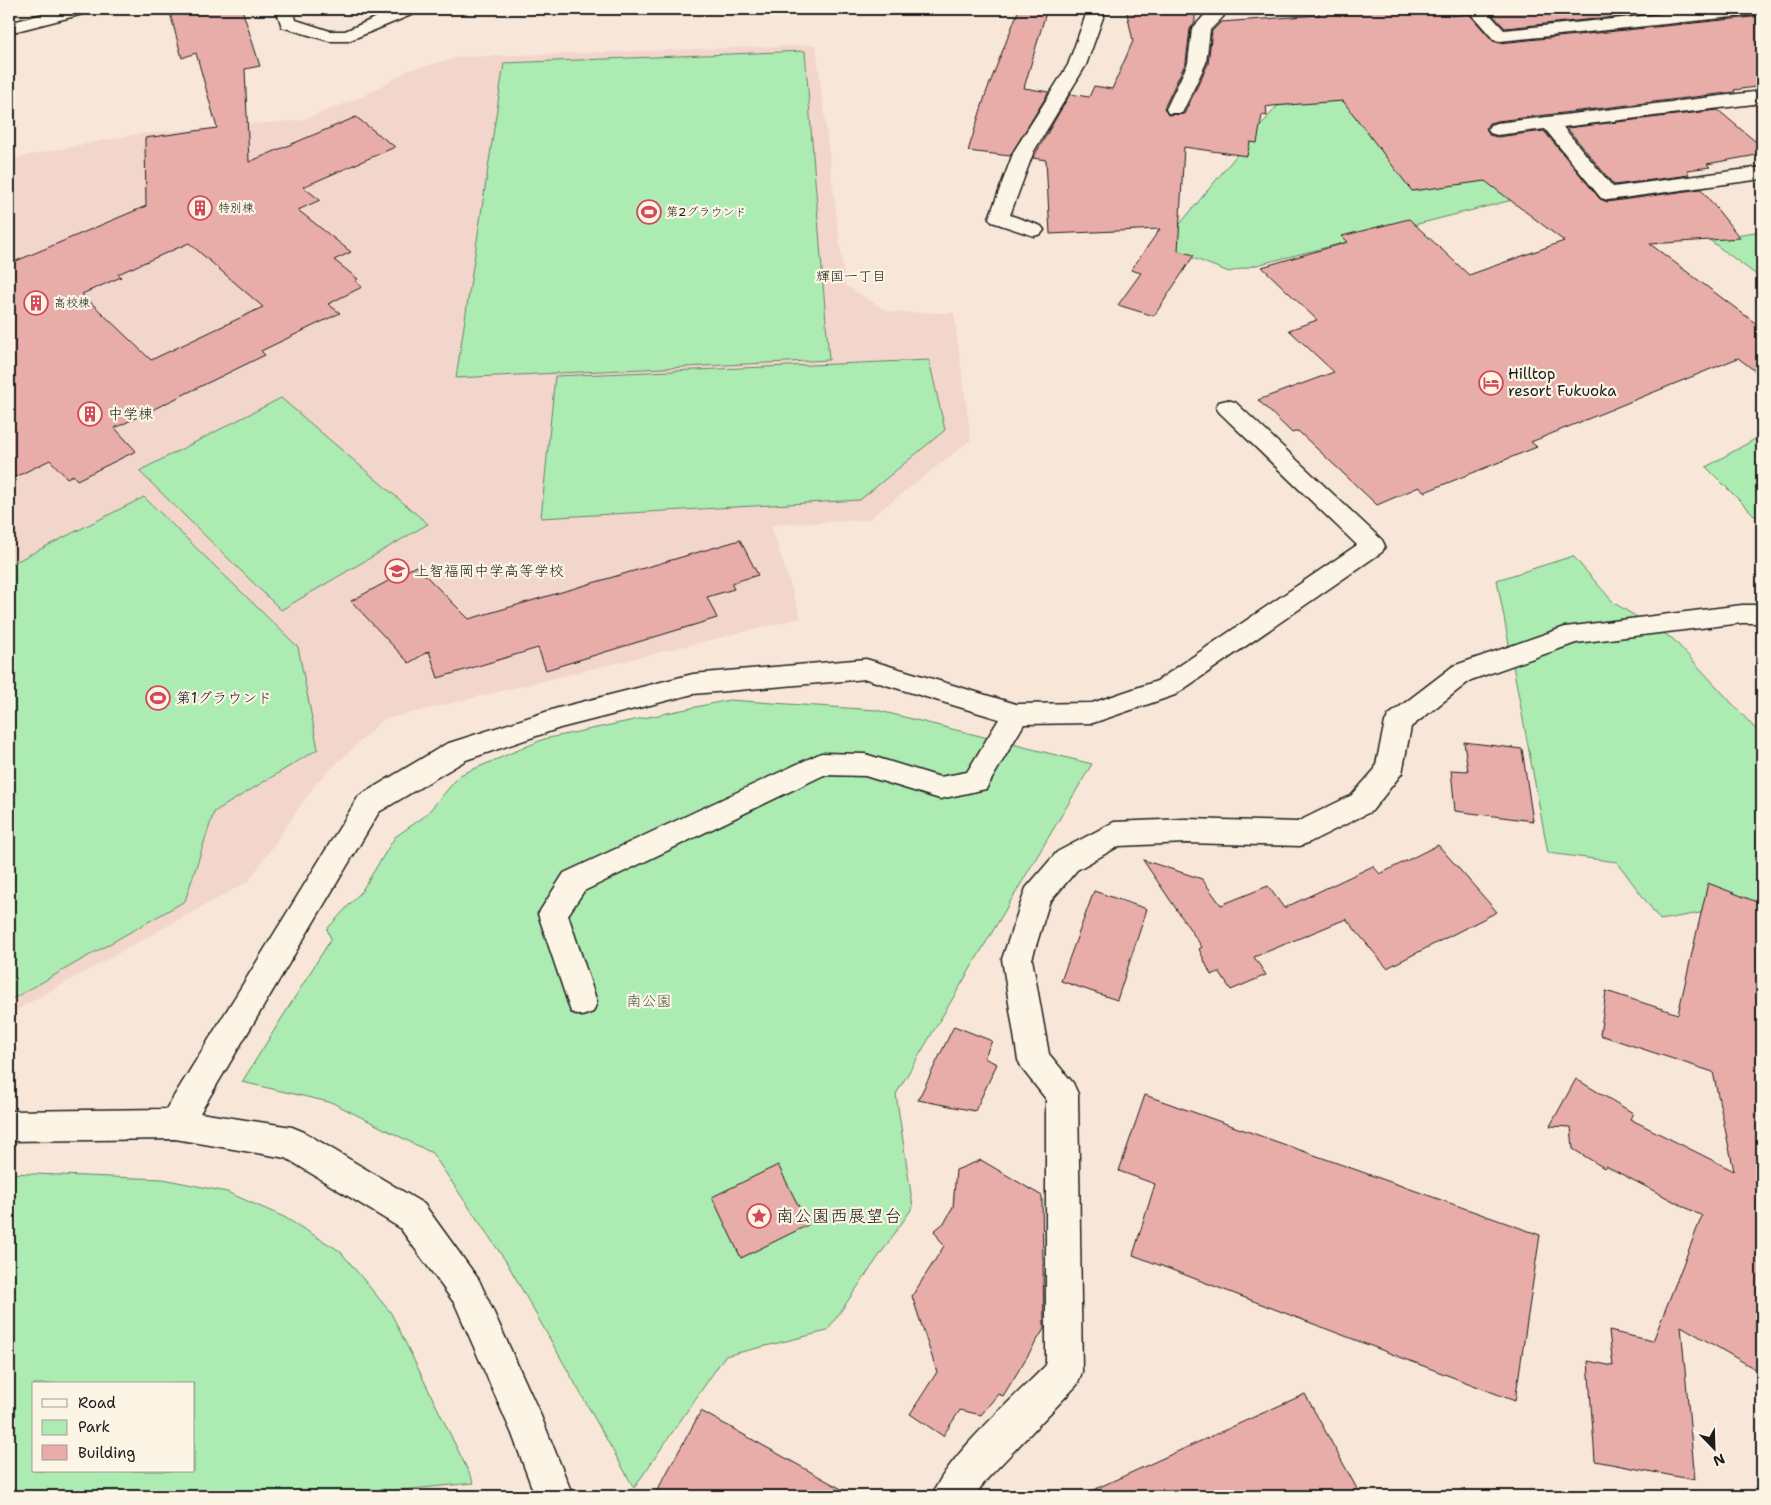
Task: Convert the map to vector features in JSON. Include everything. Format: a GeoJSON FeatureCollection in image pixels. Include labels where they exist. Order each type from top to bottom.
{"type":"FeatureCollection","features":[{"type":"Feature","properties":{"kind":"street"},"geometry":{"type":"LineString","coordinates":[[9,28],[81,9]]}},
{"type":"Feature","properties":{"kind":"street"},"geometry":{"type":"LineString","coordinates":[[285,9],[288,23],[329,36],[348,36],[410,9]]}},
{"type":"Feature","properties":{"kind":"street"},"geometry":{"type":"LineString","coordinates":[[1034,230],[999,218],[1024,151],[1077,65],[1097,9]]}},
{"type":"Feature","properties":{"kind":"street"},"geometry":{"type":"LineString","coordinates":[[1175,109],[1197,64],[1201,29],[1218,13],[1218,9]]}},
{"type":"Feature","properties":{"kind":"street"},"geometry":{"type":"LineString","coordinates":[[1476,9],[1500,36],[1760,9]]}},
{"type":"Feature","properties":{"kind":"street"},"geometry":{"type":"LineString","coordinates":[[1497,130],[1762,97]]}},
{"type":"Feature","properties":{"kind":"street"},"geometry":{"type":"LineString","coordinates":[[1550,123],[1608,194],[1762,173]]}},
{"type":"Feature","properties":{"kind":"street"},"geometry":{"type":"LineString","coordinates":[[175,1124],[369,804],[456,752],[558,718],[693,684],[866,669],[1016,714],[1093,713],[1166,688],[1373,546],[1226,407]]}},
{"type":"Feature","properties":{"kind":"street"},"geometry":{"type":"LineString","coordinates":[[952,1496],[975,1465],[1064,1372],[1062,1094],[1034,1060],[1016,960],[1036,897],[1067,861],[1114,834],[1186,831],[1300,834],[1362,802],[1388,773],[1399,722],[1462,674],[1574,634],[1742,614],[1762,614]]}},
{"type":"Feature","properties":{"kind":"street"},"geometry":{"type":"LineString","coordinates":[[582,1002],[553,914],[574,882],[821,764],[866,765],[940,788],[976,781],[1016,714]]}},
{"type":"Feature","properties":{"kind":"street"},"geometry":{"type":"LineString","coordinates":[[9,1126],[175,1124],[292,1143],[412,1216],[467,1292],[528,1429],[554,1496]]}},
{"type":"Feature","properties":{"kind":"shaded area","name":"上智福岡中学高等学校"},"geometry":{"type":"Polygon","coordinates":[[[816,45],[845,285],[889,312],[954,313],[971,440],[868,520],[771,525],[801,618],[383,720],[317,782],[249,881],[9,1014],[9,159],[137,134],[301,120],[362,97],[409,70],[460,57],[816,45]]]}},
{"type":"Feature","properties":{"kind":"green space","name":"第2グラウンド"},"geometry":{"type":"Polygon","coordinates":[[[805,51],[829,360],[456,378],[504,63],[805,51]]]}},
{"type":"Feature","properties":{"kind":"green space"},"geometry":{"type":"Polygon","coordinates":[[[1442,83],[1536,194],[1229,272],[1162,246],[1277,106],[1442,83]]]}},
{"type":"Feature","properties":{"kind":"green space"},"geometry":{"type":"Polygon","coordinates":[[[1762,231],[1762,279],[1708,239],[1762,231]]]}},
{"type":"Feature","properties":{"kind":"green space"},"geometry":{"type":"Polygon","coordinates":[[[929,360],[945,430],[860,500],[541,518],[555,376],[929,360]]]}},
{"type":"Feature","properties":{"kind":"green space"},"geometry":{"type":"Polygon","coordinates":[[[281,398],[428,524],[281,610],[139,471],[281,398]]]}},
{"type":"Feature","properties":{"kind":"green space"},"geometry":{"type":"Polygon","coordinates":[[[1762,435],[1762,523],[1706,467],[1762,435]]]}},
{"type":"Feature","properties":{"kind":"green space","name":"第1グラウンド"},"geometry":{"type":"Polygon","coordinates":[[[144,497],[298,647],[318,749],[214,812],[185,901],[9,1001],[9,565],[144,497]]]}},
{"type":"Feature","properties":{"kind":"green space"},"geometry":{"type":"Polygon","coordinates":[[[1573,556],[1614,603],[1673,639],[1762,736],[1762,899],[1746,905],[1660,920],[1617,862],[1548,853],[1497,580],[1573,556]]]}},
{"type":"Feature","properties":{"kind":"green space","name":"南公園"},"geometry":{"type":"Polygon","coordinates":[[[729,700],[876,710],[1092,764],[896,1094],[913,1207],[827,1331],[725,1356],[634,1488],[507,1263],[432,1153],[333,1103],[242,1082],[331,939],[327,929],[361,892],[395,837],[425,816],[460,775],[544,739],[729,700]]]}},
{"type":"Feature","properties":{"kind":"green space"},"geometry":{"type":"Polygon","coordinates":[[[9,1173],[163,1179],[227,1192],[284,1217],[340,1251],[391,1313],[474,1483],[369,1493],[367,1496],[9,1496],[9,1173]]]}},
{"type":"Feature","properties":{"kind":"building"},"geometry":{"type":"Polygon","coordinates":[[[169,9],[242,9],[260,66],[245,69],[249,162],[356,117],[395,147],[303,187],[320,200],[298,210],[351,252],[334,260],[358,279],[355,281],[362,287],[328,304],[340,313],[261,351],[265,355],[115,428],[136,451],[77,480],[73,475],[67,478],[50,460],[9,480],[9,264],[146,206],[145,138],[217,128],[196,53],[182,58],[169,9]],[[189,243],[118,274],[121,277],[82,294],[151,360],[263,307],[189,243]]]}},
{"type":"Feature","properties":{"kind":"building"},"geometry":{"type":"Polygon","coordinates":[[[1019,9],[1047,9],[1024,88],[1049,92],[1010,156],[968,151],[986,93],[1019,9]]]}},
{"type":"Feature","properties":{"kind":"building"},"geometry":{"type":"Polygon","coordinates":[[[1126,9],[1195,9],[1195,22],[1190,29],[1186,62],[1164,108],[1168,115],[1184,114],[1208,64],[1212,31],[1221,22],[1320,15],[1315,9],[1445,9],[1451,16],[1469,14],[1493,41],[1500,43],[1762,16],[1762,86],[1734,90],[1735,92],[1497,121],[1489,123],[1486,128],[1489,135],[1497,137],[1544,131],[1600,199],[1607,202],[1701,189],[1740,238],[1650,244],[1762,328],[1762,376],[1738,358],[1531,442],[1537,447],[1425,492],[1419,487],[1377,505],[1298,431],[1292,433],[1258,400],[1334,372],[1289,330],[1317,320],[1262,267],[1348,242],[1342,236],[1409,219],[1469,275],[1564,241],[1485,181],[1412,191],[1343,101],[1272,106],[1266,107],[1267,116],[1262,115],[1257,143],[1250,142],[1247,156],[1184,147],[1178,251],[1194,255],[1154,316],[1118,305],[1141,273],[1131,270],[1160,229],[1050,234],[1046,160],[1033,158],[1070,94],[1089,97],[1094,86],[1112,89],[1133,41],[1126,9]]]}},
{"type":"Feature","properties":{"kind":"building"},"geometry":{"type":"Polygon","coordinates":[[[1515,9],[1696,9],[1505,28],[1490,12],[1515,9]]]}},
{"type":"Feature","properties":{"kind":"building"},"geometry":{"type":"Polygon","coordinates":[[[1718,110],[1762,147],[1762,154],[1707,164],[1710,167],[1687,170],[1689,175],[1614,185],[1567,128],[1718,110]]]}},
{"type":"Feature","properties":{"kind":"building"},"geometry":{"type":"Polygon","coordinates":[[[740,540],[758,575],[731,583],[734,589],[707,597],[717,618],[546,670],[538,648],[438,678],[429,651],[409,663],[351,601],[416,566],[469,619],[740,540]]]}},
{"type":"Feature","properties":{"kind":"building"},"geometry":{"type":"Polygon","coordinates":[[[1464,742],[1522,749],[1533,821],[1455,811],[1451,770],[1468,771],[1464,742]]]}},
{"type":"Feature","properties":{"kind":"building"},"geometry":{"type":"Polygon","coordinates":[[[1438,845],[1497,912],[1387,968],[1346,919],[1254,957],[1266,975],[1231,990],[1219,972],[1211,975],[1199,949],[1202,947],[1143,860],[1202,879],[1221,905],[1268,886],[1284,908],[1373,866],[1380,874],[1438,845]]]}},
{"type":"Feature","properties":{"kind":"building"},"geometry":{"type":"Polygon","coordinates":[[[1708,883],[1762,904],[1762,1373],[1681,1326],[1695,1480],[1595,1461],[1588,1361],[1613,1366],[1609,1331],[1653,1341],[1702,1216],[1606,1166],[1604,1168],[1573,1149],[1571,1127],[1550,1126],[1576,1079],[1633,1113],[1630,1119],[1734,1171],[1713,1072],[1600,1035],[1606,991],[1678,1014],[1708,883]]]}},
{"type":"Feature","properties":{"kind":"building"},"geometry":{"type":"Polygon","coordinates":[[[1094,891],[1147,909],[1117,1000],[1061,981],[1094,891]]]}},
{"type":"Feature","properties":{"kind":"building"},"geometry":{"type":"Polygon","coordinates":[[[954,1026],[992,1041],[984,1058],[997,1064],[975,1111],[918,1100],[954,1026]]]}},
{"type":"Feature","properties":{"kind":"building"},"geometry":{"type":"Polygon","coordinates":[[[1145,1095],[1540,1235],[1515,1401],[1133,1255],[1155,1184],[1119,1171],[1145,1095]]]}},
{"type":"Feature","properties":{"kind":"building"},"geometry":{"type":"Polygon","coordinates":[[[981,1160],[1042,1196],[1044,1329],[1003,1396],[998,1394],[981,1415],[960,1410],[943,1436],[910,1414],[937,1372],[912,1296],[944,1246],[934,1231],[945,1222],[953,1207],[956,1170],[981,1160]]]}},
{"type":"Feature","properties":{"kind":"building"},"geometry":{"type":"Polygon","coordinates":[[[778,1165],[808,1225],[741,1258],[712,1197],[778,1165]]]}},
{"type":"Feature","properties":{"kind":"building"},"geometry":{"type":"Polygon","coordinates":[[[1305,1394],[1361,1496],[1080,1496],[1183,1449],[1305,1394]]]}},
{"type":"Feature","properties":{"kind":"building"},"geometry":{"type":"Polygon","coordinates":[[[701,1411],[854,1496],[654,1496],[701,1411]]]}},
{"type":"Feature","properties":{"kind":"place","name":"特別棟"},"geometry":{"type":"Point","coordinates":[200,208]}},
{"type":"Feature","properties":{"kind":"place","name":"第2グラウンド"},"geometry":{"type":"Point","coordinates":[649,212]}},
{"type":"Feature","properties":{"kind":"place","name":"高校棟"},"geometry":{"type":"Point","coordinates":[36,303]}},
{"type":"Feature","properties":{"kind":"place","name":"Hilltop resort Fukuoka"},"geometry":{"type":"Point","coordinates":[1491,383]}},
{"type":"Feature","properties":{"kind":"place","name":"中学棟"},"geometry":{"type":"Point","coordinates":[90,414]}},
{"type":"Feature","properties":{"kind":"place","name":"上智福岡中学高等学校"},"geometry":{"type":"Point","coordinates":[397,571]}},
{"type":"Feature","properties":{"kind":"place","name":"第1グラウンド"},"geometry":{"type":"Point","coordinates":[158,698]}},
{"type":"Feature","properties":{"kind":"place","name":"南公園西展望台"},"geometry":{"type":"Point","coordinates":[759,1216]}},
{"type":"Feature","properties":{"kind":"district","name":"輝国一丁目"},"geometry":{"type":"Point","coordinates":[851,276]}}]}
